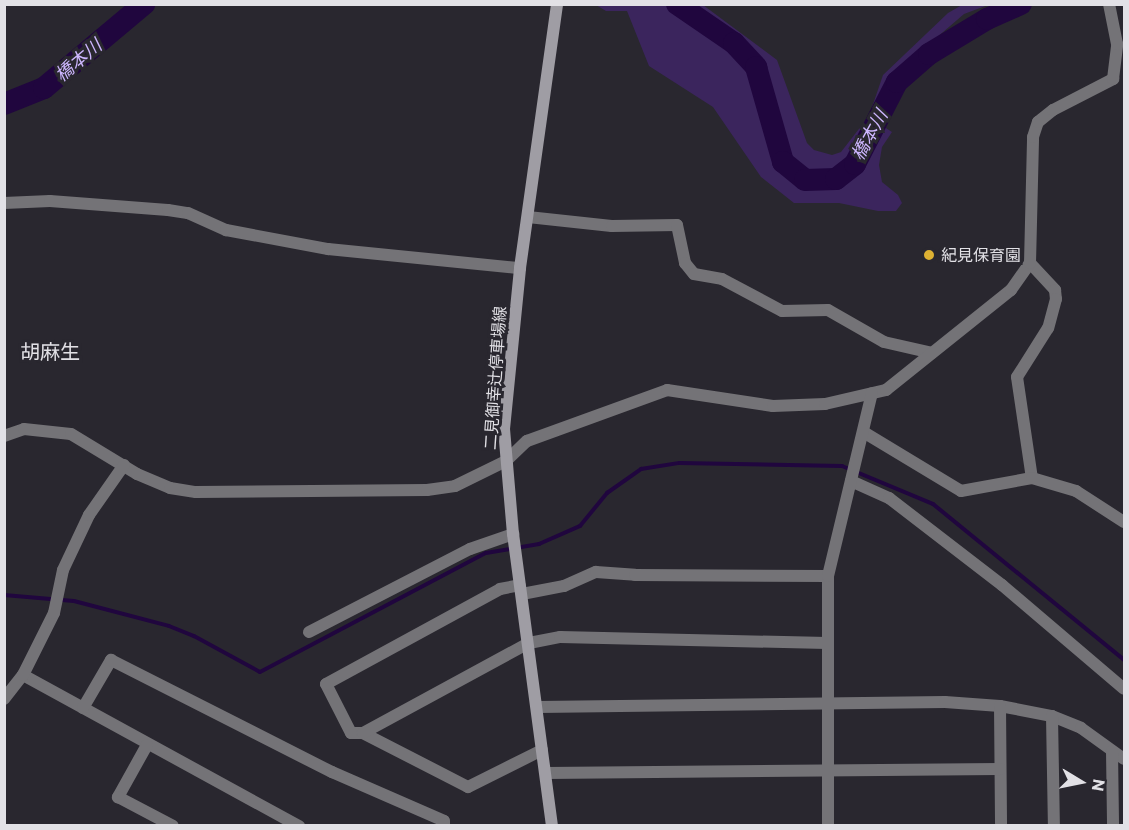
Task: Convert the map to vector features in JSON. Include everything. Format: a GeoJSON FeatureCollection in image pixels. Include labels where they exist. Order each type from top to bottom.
{"type":"FeatureCollection","features":[{"type":"Feature","properties":{"kind":"main road","name":"二見御幸辻停車場線"},"geometry":{"type":"LineString","coordinates":[[552,825],[538,707],[513,535],[504,429],[520,268],[556,4]]}},
{"type":"Feature","properties":{"kind":"street"},"geometry":{"type":"LineString","coordinates":[[4,435],[24,429],[71,434],[124,465],[170,488],[196,492],[397,490],[456,486],[506,461],[527,441],[667,390],[774,406],[825,404],[886,390],[1011,290],[1030,263],[1033,137],[1038,122],[1053,110],[1113,80],[1117,44],[1109,6]]}},
{"type":"Feature","properties":{"kind":"street"},"geometry":{"type":"LineString","coordinates":[[4,203],[90,203],[168,210],[188,213],[226,230],[328,249],[520,268]]}},
{"type":"Feature","properties":{"kind":"street"},"geometry":{"type":"LineString","coordinates":[[528,217],[612,226],[677,225],[685,263],[694,274],[722,279],[782,311],[828,310],[884,342],[932,353]]}},
{"type":"Feature","properties":{"kind":"street"},"geometry":{"type":"LineString","coordinates":[[1030,263],[1055,290],[1056,299],[1048,328],[1017,377],[1032,478]]}},
{"type":"Feature","properties":{"kind":"street"},"geometry":{"type":"LineString","coordinates":[[828,825],[826,706],[828,576],[872,393]]}},
{"type":"Feature","properties":{"kind":"street"},"geometry":{"type":"LineString","coordinates":[[863,437],[961,491],[1032,478],[1076,491],[1125,522]]}},
{"type":"Feature","properties":{"kind":"street"},"geometry":{"type":"LineString","coordinates":[[4,699],[23,675],[54,613],[60,582],[90,514],[124,465]]}},
{"type":"Feature","properties":{"kind":"street"},"geometry":{"type":"LineString","coordinates":[[852,478],[889,498],[1002,585],[1125,689]]}},
{"type":"Feature","properties":{"kind":"street"},"geometry":{"type":"LineString","coordinates":[[309,632],[470,549],[513,535]]}},
{"type":"Feature","properties":{"kind":"street"},"geometry":{"type":"LineString","coordinates":[[542,750],[468,787],[363,733],[351,733],[326,684],[500,589],[564,586],[596,572],[635,575],[828,576]]}},
{"type":"Feature","properties":{"kind":"street"},"geometry":{"type":"LineString","coordinates":[[363,733],[529,643],[560,637],[827,643]]}},
{"type":"Feature","properties":{"kind":"street"},"geometry":{"type":"LineString","coordinates":[[83,708],[111,660],[332,772],[444,821],[444,825]]}},
{"type":"Feature","properties":{"kind":"street"},"geometry":{"type":"LineString","coordinates":[[23,675],[147,745],[299,825]]}},
{"type":"Feature","properties":{"kind":"street"},"geometry":{"type":"LineString","coordinates":[[538,707],[826,706],[945,702],[1000,706],[1052,716],[1081,728],[1125,759]]}},
{"type":"Feature","properties":{"kind":"street"},"geometry":{"type":"LineString","coordinates":[[1000,706],[1001,825]]}},
{"type":"Feature","properties":{"kind":"street"},"geometry":{"type":"LineString","coordinates":[[1052,716],[1054,825]]}},
{"type":"Feature","properties":{"kind":"street"},"geometry":{"type":"LineString","coordinates":[[147,745],[118,797],[173,825]]}},
{"type":"Feature","properties":{"kind":"street"},"geometry":{"type":"LineString","coordinates":[[1112,751],[1113,825]]}},
{"type":"Feature","properties":{"kind":"street"},"geometry":{"type":"LineString","coordinates":[[546,773],[1000,769]]}},
{"type":"Feature","properties":{"kind":"shaded area"},"geometry":{"type":"Polygon","coordinates":[[[596,5],[703,5],[777,60],[807,143],[814,150],[832,155],[841,152],[869,116],[883,75],[948,13],[962,5],[988,5],[964,14],[906,64],[872,119],[892,132],[882,147],[879,165],[882,182],[898,195],[902,203],[896,211],[878,211],[839,203],[794,203],[761,177],[713,107],[649,66],[627,11],[606,11],[596,5]]]}},
{"type":"Feature","properties":{"kind":"waterway","name":"橋本川"},"geometry":{"type":"LineString","coordinates":[[4,104],[44,88],[144,4]]}},
{"type":"Feature","properties":{"kind":"waterway","name":"橋本川"},"geometry":{"type":"LineString","coordinates":[[677,4],[734,43],[756,67],[783,162],[805,180],[836,179],[855,164],[897,82],[929,54],[987,19],[1021,4]]}},
{"type":"Feature","properties":{"kind":"waterway"},"geometry":{"type":"LineString","coordinates":[[686,9],[696,4]]}},
{"type":"Feature","properties":{"kind":"waterway"},"geometry":{"type":"LineString","coordinates":[[4,595],[74,601],[169,626],[194,636],[260,672],[486,553],[539,544],[580,526],[607,493],[641,469],[680,463],[842,466],[933,504],[1124,660]]}},
{"type":"Feature","properties":{"kind":"place","name":"紀見保育園"},"geometry":{"type":"Point","coordinates":[929,255]}},
{"type":"Feature","properties":{"kind":"district","name":"胡麻生"},"geometry":{"type":"Point","coordinates":[50,351]}}]}
